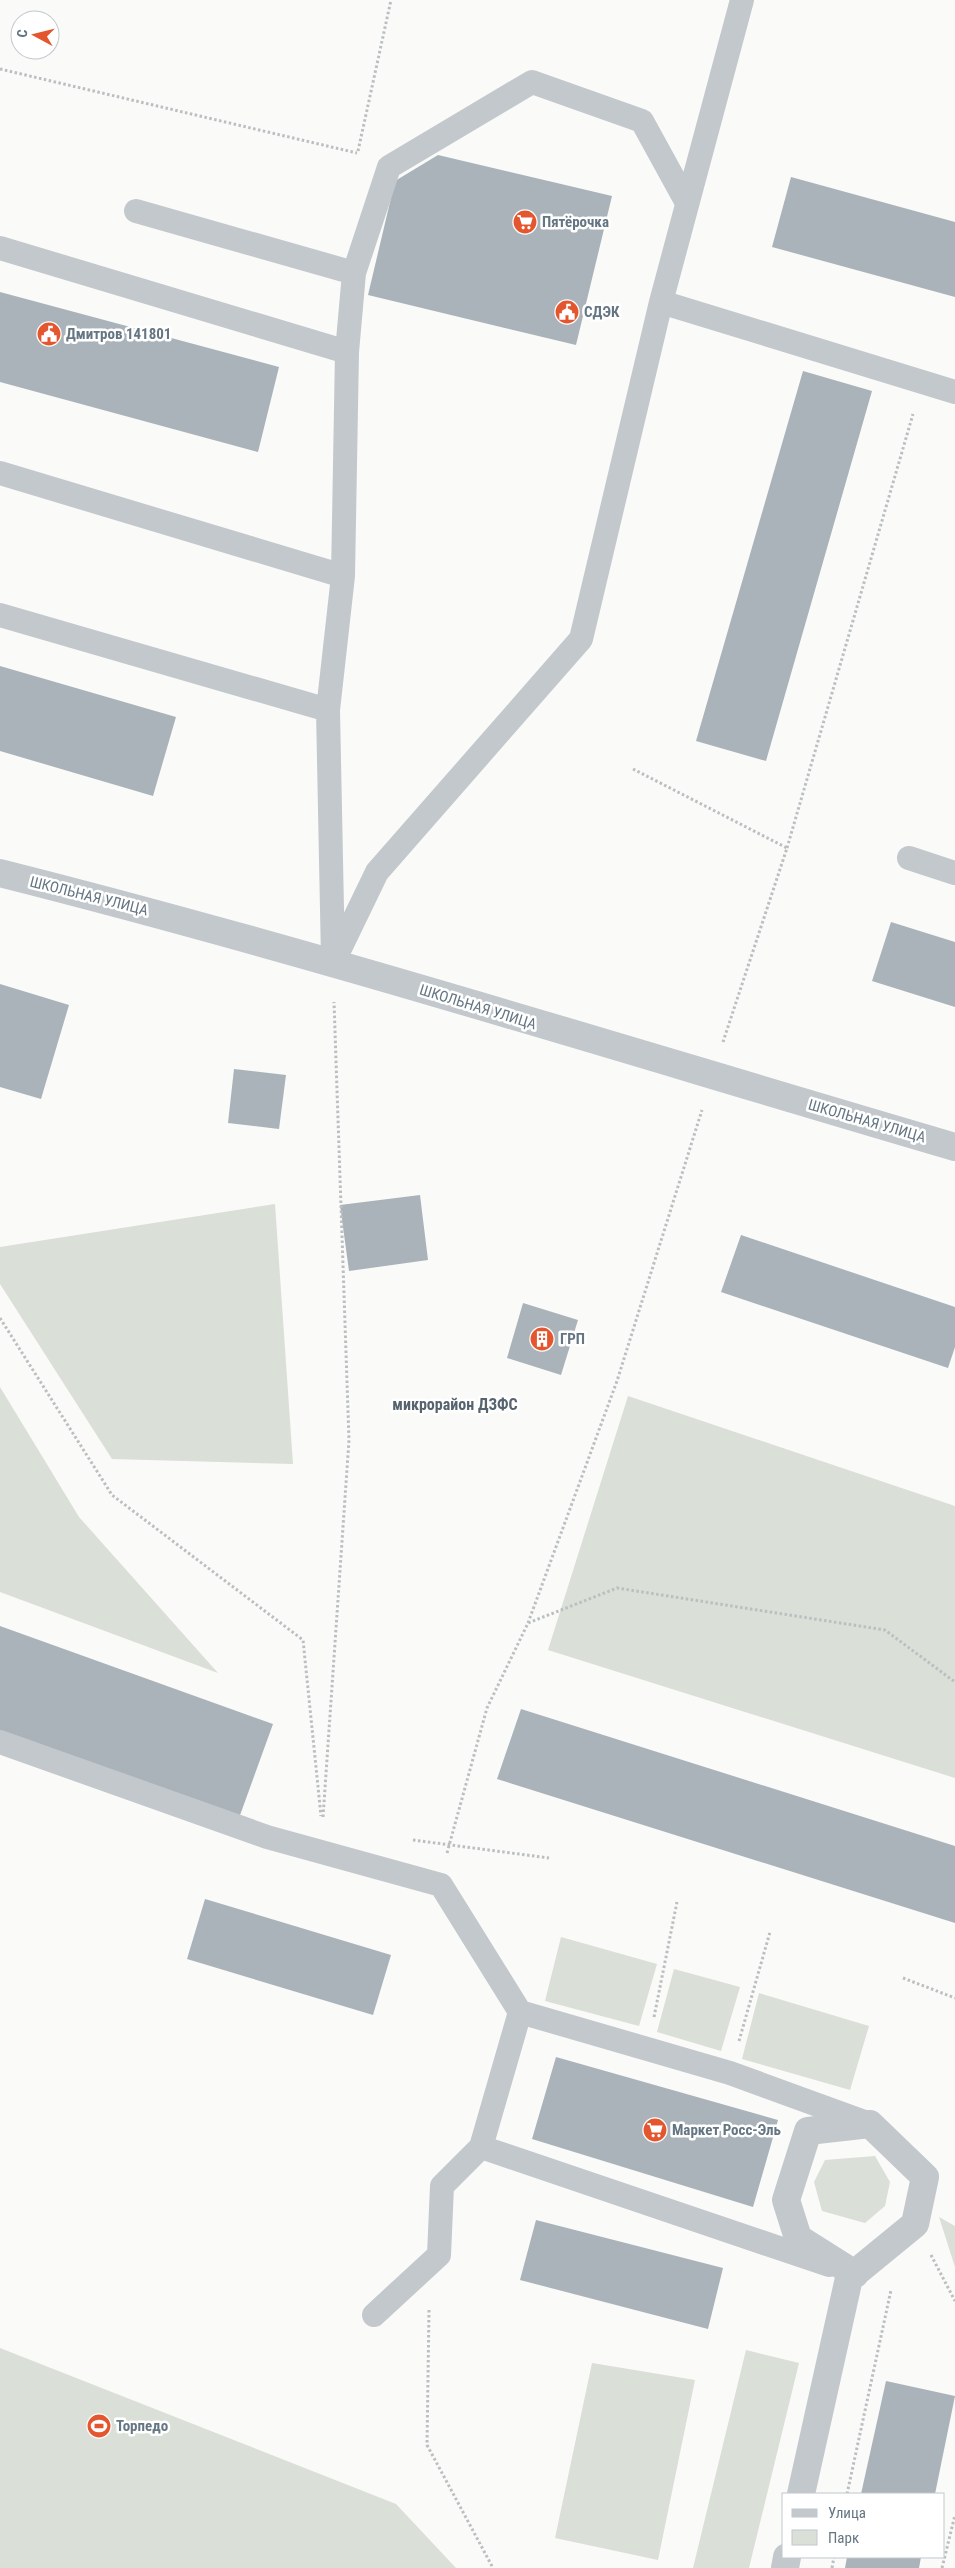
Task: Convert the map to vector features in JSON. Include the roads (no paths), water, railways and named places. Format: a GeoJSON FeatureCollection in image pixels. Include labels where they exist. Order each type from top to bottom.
{"type":"FeatureCollection","features":[{"type":"Feature","properties":{"kind":"street","name":"ШКОЛЬНАЯ УЛИЦА"},"geometry":{"type":"LineString","coordinates":[[0,873],[150,911],[955,1147]]}},
{"type":"Feature","properties":{"kind":"street"},"geometry":{"type":"LineString","coordinates":[[801,2493],[849,2278],[855,2274],[909,2229],[925,2177],[870,2124],[808,2132],[786,2200],[798,2238],[855,2274]]}},
{"type":"Feature","properties":{"kind":"lane"},"geometry":{"type":"LineString","coordinates":[[333,964],[377,872],[581,639],[661,302],[742,0]]}},
{"type":"Feature","properties":{"kind":"lane"},"geometry":{"type":"LineString","coordinates":[[333,964],[328,710],[344,576],[347,352],[354,273],[389,167],[532,82],[642,121],[687,202]]}},
{"type":"Feature","properties":{"kind":"lane"},"geometry":{"type":"LineString","coordinates":[[136,212],[354,273]]}},
{"type":"Feature","properties":{"kind":"lane"},"geometry":{"type":"LineString","coordinates":[[0,248],[347,352]]}},
{"type":"Feature","properties":{"kind":"lane"},"geometry":{"type":"LineString","coordinates":[[661,302],[955,392]]}},
{"type":"Feature","properties":{"kind":"lane"},"geometry":{"type":"LineString","coordinates":[[0,473],[344,576]]}},
{"type":"Feature","properties":{"kind":"lane"},"geometry":{"type":"LineString","coordinates":[[0,615],[328,710]]}},
{"type":"Feature","properties":{"kind":"lane"},"geometry":{"type":"LineString","coordinates":[[909,858],[955,873]]}},
{"type":"Feature","properties":{"kind":"lane"},"geometry":{"type":"LineString","coordinates":[[0,1742],[266,1838],[442,1885],[520,2012],[730,2073],[870,2124]]}},
{"type":"Feature","properties":{"kind":"lane"},"geometry":{"type":"LineString","coordinates":[[374,2315],[439,2255],[442,2186],[481,2147],[520,2012]]}},
{"type":"Feature","properties":{"kind":"lane"},"geometry":{"type":"LineString","coordinates":[[481,2147],[855,2274]]}},
{"type":"Feature","properties":{"kind":"place","name":"Пятёрочка"},"geometry":{"type":"Point","coordinates":[525,222]}},
{"type":"Feature","properties":{"kind":"place","name":"СДЭК"},"geometry":{"type":"Point","coordinates":[567,312]}},
{"type":"Feature","properties":{"kind":"place","name":"Дмитров 141801"},"geometry":{"type":"Point","coordinates":[49,334]}},
{"type":"Feature","properties":{"kind":"place","name":"ГРП"},"geometry":{"type":"Point","coordinates":[542,1339]}},
{"type":"Feature","properties":{"kind":"place","name":"Маркет Росс-Эль"},"geometry":{"type":"Point","coordinates":[655,2130]}},
{"type":"Feature","properties":{"kind":"place","name":"Торпедо"},"geometry":{"type":"Point","coordinates":[99,2426]}},
{"type":"Feature","properties":{"kind":"district","name":"микрорайон ДЗФС"},"geometry":{"type":"Point","coordinates":[455,1404]}}]}
